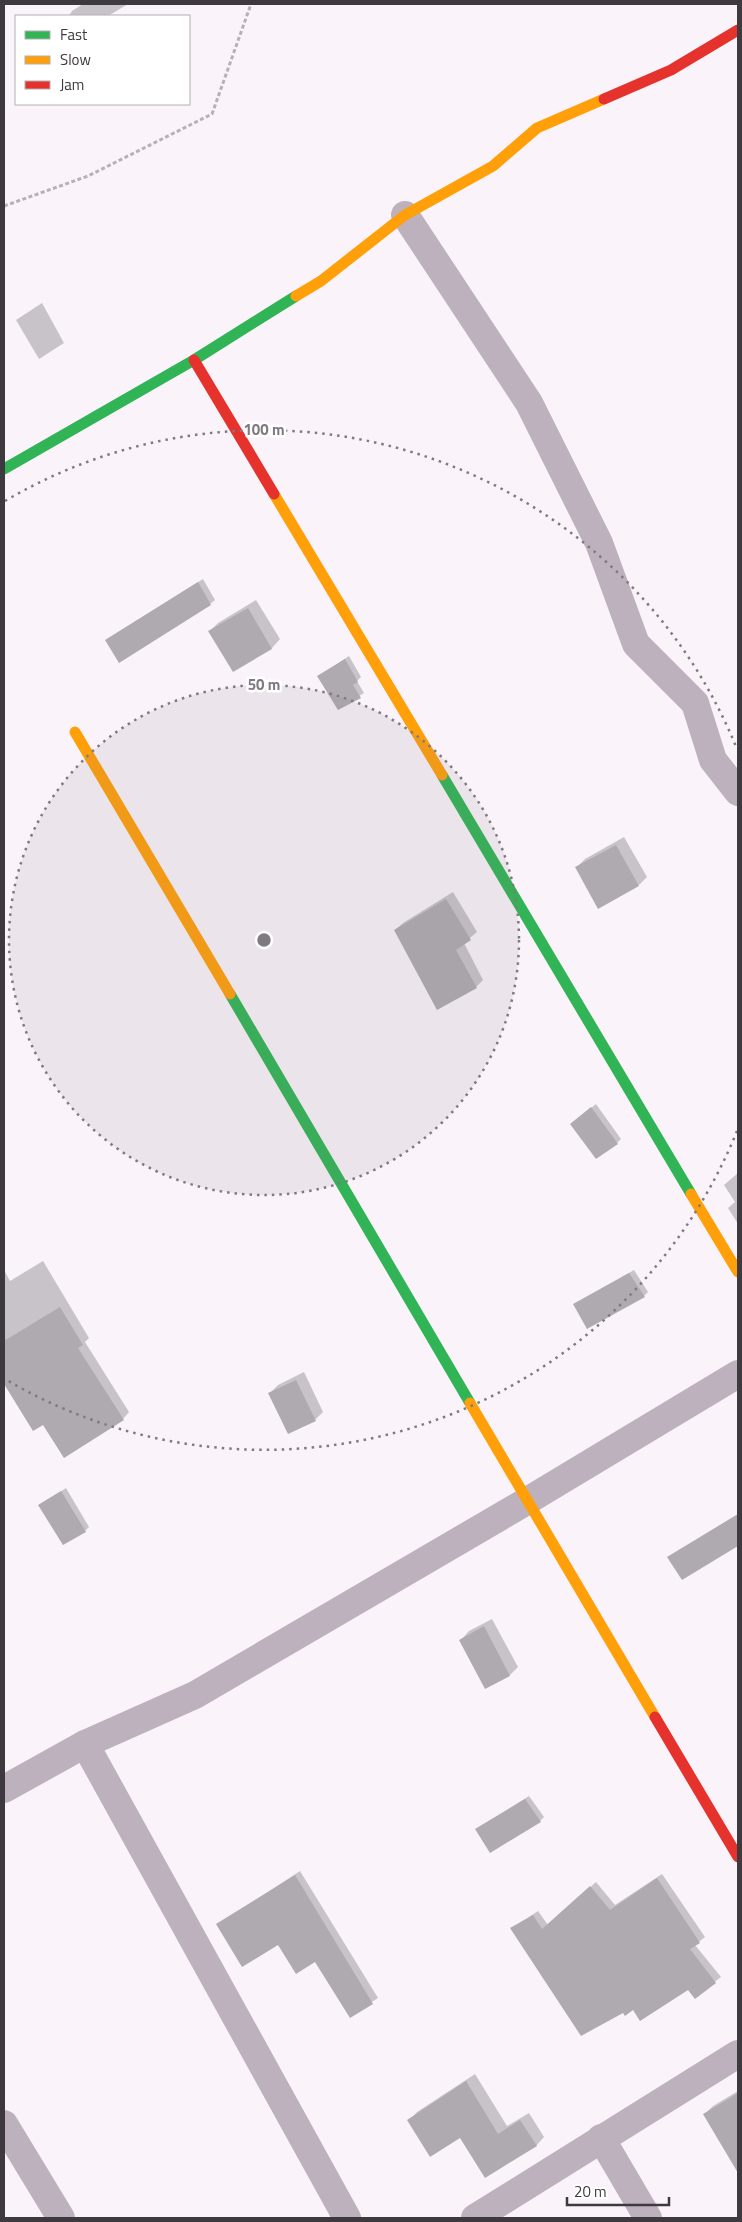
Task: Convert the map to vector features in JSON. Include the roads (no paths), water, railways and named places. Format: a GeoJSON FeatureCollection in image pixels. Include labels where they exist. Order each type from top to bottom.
{"type":"FeatureCollection","features":[{"type":"Feature","properties":{"kind":"street"},"geometry":{"type":"LineString","coordinates":[[4,470],[194,360],[320,281],[405,215],[493,166],[537,128],[671,70],[738,30]]}},
{"type":"Feature","properties":{"kind":"street"},"geometry":{"type":"LineString","coordinates":[[405,215],[529,403],[599,543],[636,644],[695,703],[713,760],[738,792]]}},
{"type":"Feature","properties":{"kind":"street"},"geometry":{"type":"LineString","coordinates":[[194,360],[738,1272]]}},
{"type":"Feature","properties":{"kind":"street"},"geometry":{"type":"LineString","coordinates":[[75,732],[738,1857]]}},
{"type":"Feature","properties":{"kind":"street"},"geometry":{"type":"LineString","coordinates":[[4,1789],[85,1744],[195,1695],[527,1501],[738,1374]]}},
{"type":"Feature","properties":{"kind":"street"},"geometry":{"type":"LineString","coordinates":[[85,1744],[347,2218]]}},
{"type":"Feature","properties":{"kind":"street"},"geometry":{"type":"LineString","coordinates":[[475,2218],[738,2054]]}},
{"type":"Feature","properties":{"kind":"street"},"geometry":{"type":"LineString","coordinates":[[4,2124],[61,2218]]}},
{"type":"Feature","properties":{"kind":"street"},"geometry":{"type":"LineString","coordinates":[[601,2138],[648,2218]]}}]}
